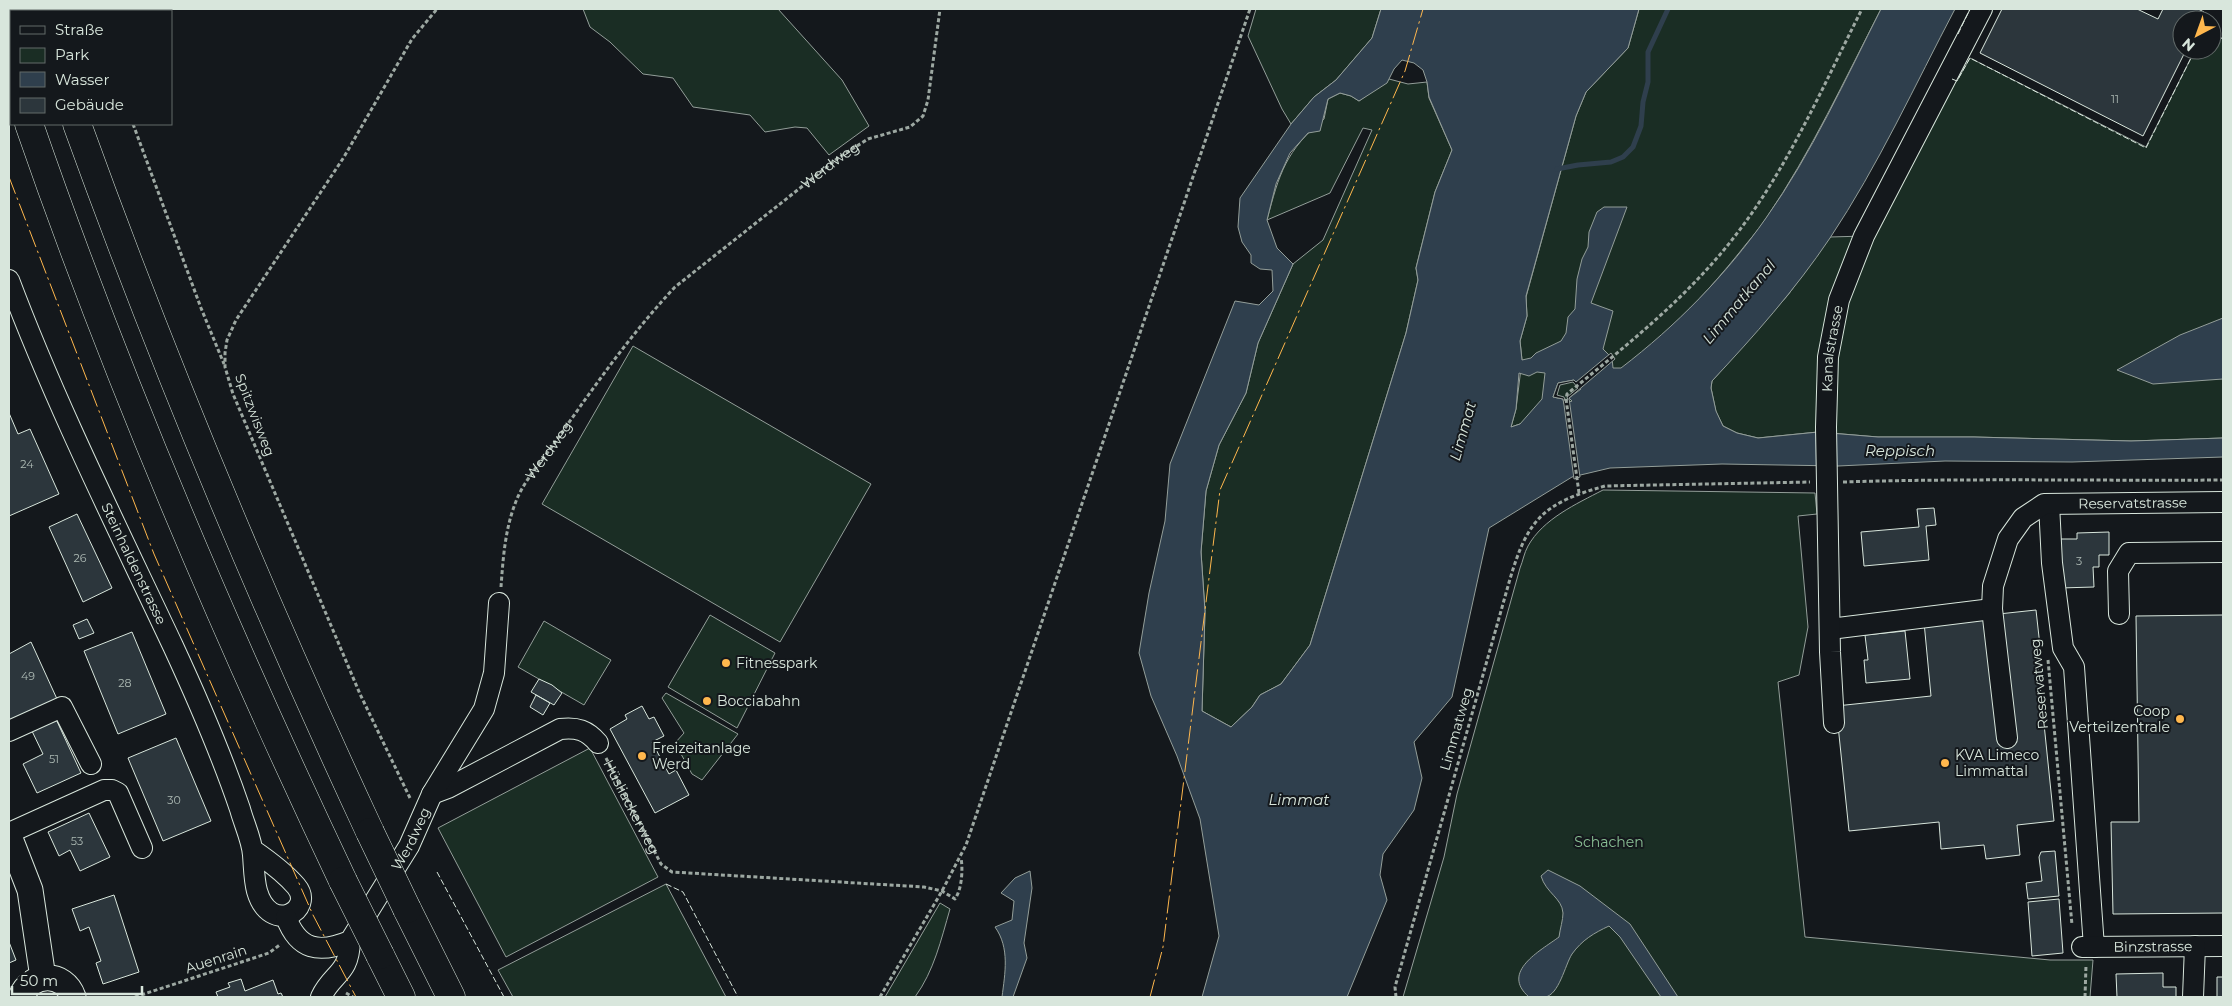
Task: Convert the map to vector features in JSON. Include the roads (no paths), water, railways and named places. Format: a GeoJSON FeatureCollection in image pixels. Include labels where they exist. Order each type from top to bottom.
{"type":"FeatureCollection","features":[{"type":"Feature","properties":{"kind":"highway"},"geometry":{"type":"LineString","coordinates":[[29,125],[96,306],[164,480],[259,701],[343,881],[401,997]]}},
{"type":"Feature","properties":{"kind":"highway"},"geometry":{"type":"LineString","coordinates":[[77,125],[138,290],[200,448],[274,622],[370,832],[451,997]]}},
{"type":"Feature","properties":{"kind":"main road"},"geometry":{"type":"LineString","coordinates":[[9,834],[30,890],[25,991],[59,980],[66,985],[72,997]]}},
{"type":"Feature","properties":{"kind":"street","name":"Kanalstrasse"},"geometry":{"type":"LineString","coordinates":[[1834,723],[1826,427],[1828,357],[1839,300],[1864,236],[1982,9]]}},
{"type":"Feature","properties":{"kind":"street","name":"Steinhaldenstrasse"},"geometry":{"type":"LineString","coordinates":[[9,280],[52,388],[214,737],[253,850],[257,891],[262,903],[270,911],[286,917]]}},
{"type":"Feature","properties":{"kind":"street","name":"Reservatstrasse"},"geometry":{"type":"LineString","coordinates":[[2047,504],[2223,502]]}},
{"type":"Feature","properties":{"kind":"street"},"geometry":{"type":"LineString","coordinates":[[2007,738],[1992,609],[1993,586],[2008,540],[2023,518],[2047,504]]}},
{"type":"Feature","properties":{"kind":"street","name":"Binzstrasse"},"geometry":{"type":"LineString","coordinates":[[2047,504],[2052,563],[2063,648],[2074,666],[2088,947],[2223,946]]}},
{"type":"Feature","properties":{"kind":"street"},"geometry":{"type":"LineString","coordinates":[[2119,614],[2118,571],[2129,553],[2223,552]]}},
{"type":"Feature","properties":{"kind":"street","name":"Werdweg"},"geometry":{"type":"LineString","coordinates":[[324,991],[340,974],[349,955],[350,941],[409,846],[432,794],[484,709],[494,673],[499,603]]}},
{"type":"Feature","properties":{"kind":"street"},"geometry":{"type":"LineString","coordinates":[[1830,629],[1992,609]]}},
{"type":"Feature","properties":{"kind":"street"},"geometry":{"type":"LineString","coordinates":[[9,731],[62,707],[91,764]]}},
{"type":"Feature","properties":{"kind":"street","name":"Hüsliackerweg"},"geometry":{"type":"LineString","coordinates":[[432,794],[448,788],[560,729],[572,728],[583,730],[598,743]]}},
{"type":"Feature","properties":{"kind":"street"},"geometry":{"type":"LineString","coordinates":[[9,834],[104,790],[112,790],[118,793],[142,848]]}},
{"type":"Feature","properties":{"kind":"street"},"geometry":{"type":"LineString","coordinates":[[253,850],[289,878],[299,890],[301,899],[298,907],[293,914],[286,917],[293,934],[301,942],[313,947],[335,947],[350,941]]}},
{"type":"Feature","properties":{"kind":"street"},"geometry":{"type":"LineString","coordinates":[[2193,997],[2195,946]]}},
{"type":"Feature","properties":{"kind":"water","name":"Limmat"},"geometry":{"type":"Polygon","coordinates":[[[1381,9],[1639,9],[1628,48],[1586,92],[1576,116],[1526,296],[1527,316],[1520,341],[1522,360],[1531,358],[1536,353],[1561,341],[1566,333],[1568,317],[1575,309],[1577,279],[1582,259],[1588,247],[1589,232],[1597,212],[1604,207],[1627,207],[1591,303],[1613,311],[1603,349],[1612,358],[1613,368],[1621,368],[1681,317],[1751,239],[1782,194],[1813,142],[1881,9],[1955,9],[1896,125],[1848,211],[1803,276],[1774,312],[1712,381],[1711,388],[1716,411],[1723,426],[1737,433],[1758,438],[1818,432],[1878,437],[1974,437],[2131,441],[2223,438],[2223,457],[2072,462],[1945,461],[1838,466],[1722,464],[1610,468],[1572,477],[1489,528],[1452,697],[1414,742],[1422,778],[1414,810],[1383,854],[1380,875],[1387,900],[1347,997],[1202,997],[1219,936],[1200,819],[1177,756],[1151,696],[1139,653],[1149,593],[1165,521],[1170,464],[1235,301],[1259,305],[1273,291],[1272,270],[1260,269],[1251,263],[1251,255],[1242,242],[1238,227],[1240,198],[1291,124],[1314,97],[1336,80],[1372,38],[1381,9]],[[1402,60],[1394,69],[1387,83],[1359,101],[1351,96],[1340,93],[1328,99],[1320,131],[1308,133],[1290,153],[1276,184],[1267,220],[1277,248],[1293,264],[1258,343],[1246,393],[1219,445],[1206,491],[1201,552],[1205,611],[1202,711],[1231,727],[1252,707],[1260,695],[1281,684],[1310,645],[1406,333],[1418,280],[1416,268],[1435,192],[1452,150],[1429,97],[1423,70],[1414,63],[1402,60]],[[1537,372],[1529,376],[1519,373],[1516,409],[1511,427],[1520,424],[1542,399],[1545,373],[1537,372]],[[1574,380],[1558,383],[1553,397],[1563,399],[1564,404],[1572,401],[1569,398],[1581,389],[1574,380]]]}},
{"type":"Feature","properties":{"kind":"water"},"geometry":{"type":"Polygon","coordinates":[[[2223,318],[2223,379],[2153,384],[2117,370],[2180,335],[2223,318]]]}},
{"type":"Feature","properties":{"kind":"water"},"geometry":{"type":"Polygon","coordinates":[[[1548,870],[1580,886],[1630,924],[1678,997],[1661,997],[1620,937],[1609,926],[1589,937],[1576,949],[1569,959],[1558,985],[1550,995],[1529,997],[1521,988],[1519,979],[1521,971],[1526,963],[1559,937],[1563,919],[1560,903],[1546,887],[1541,876],[1548,870]]]}},
{"type":"Feature","properties":{"kind":"water"},"geometry":{"type":"Polygon","coordinates":[[[1030,871],[1032,888],[1024,943],[1027,958],[1013,997],[1002,997],[1005,952],[1000,935],[995,927],[1012,920],[1014,901],[1001,893],[1015,878],[1030,871]]]}},
{"type":"Feature","properties":{"kind":"waterway"},"geometry":{"type":"LineString","coordinates":[[1557,169],[1611,162],[1623,157],[1633,147],[1641,126],[1643,102],[1648,82],[1648,52],[1668,9]]}},
{"type":"Feature","properties":{"kind":"place","name":"Fitnesspark"},"geometry":{"type":"Point","coordinates":[726,663]}},
{"type":"Feature","properties":{"kind":"place","name":"Bocciabahn"},"geometry":{"type":"Point","coordinates":[707,701]}},
{"type":"Feature","properties":{"kind":"place","name":"Coop Verteilzentrale"},"geometry":{"type":"Point","coordinates":[2180,719]}},
{"type":"Feature","properties":{"kind":"place","name":"Freizeitanlage Werd"},"geometry":{"type":"Point","coordinates":[642,756]}},
{"type":"Feature","properties":{"kind":"place","name":"KVA Limeco Limmattal"},"geometry":{"type":"Point","coordinates":[1945,763]}},
{"type":"Feature","properties":{"kind":"water label","name":"Limmatkanal"},"geometry":{"type":"Point","coordinates":[1739,302]}},
{"type":"Feature","properties":{"kind":"water label","name":"Reppisch"},"geometry":{"type":"Point","coordinates":[1900,451]}},
{"type":"Feature","properties":{"kind":"park label","name":"Schachen"},"geometry":{"type":"Point","coordinates":[1609,842]}}]}
